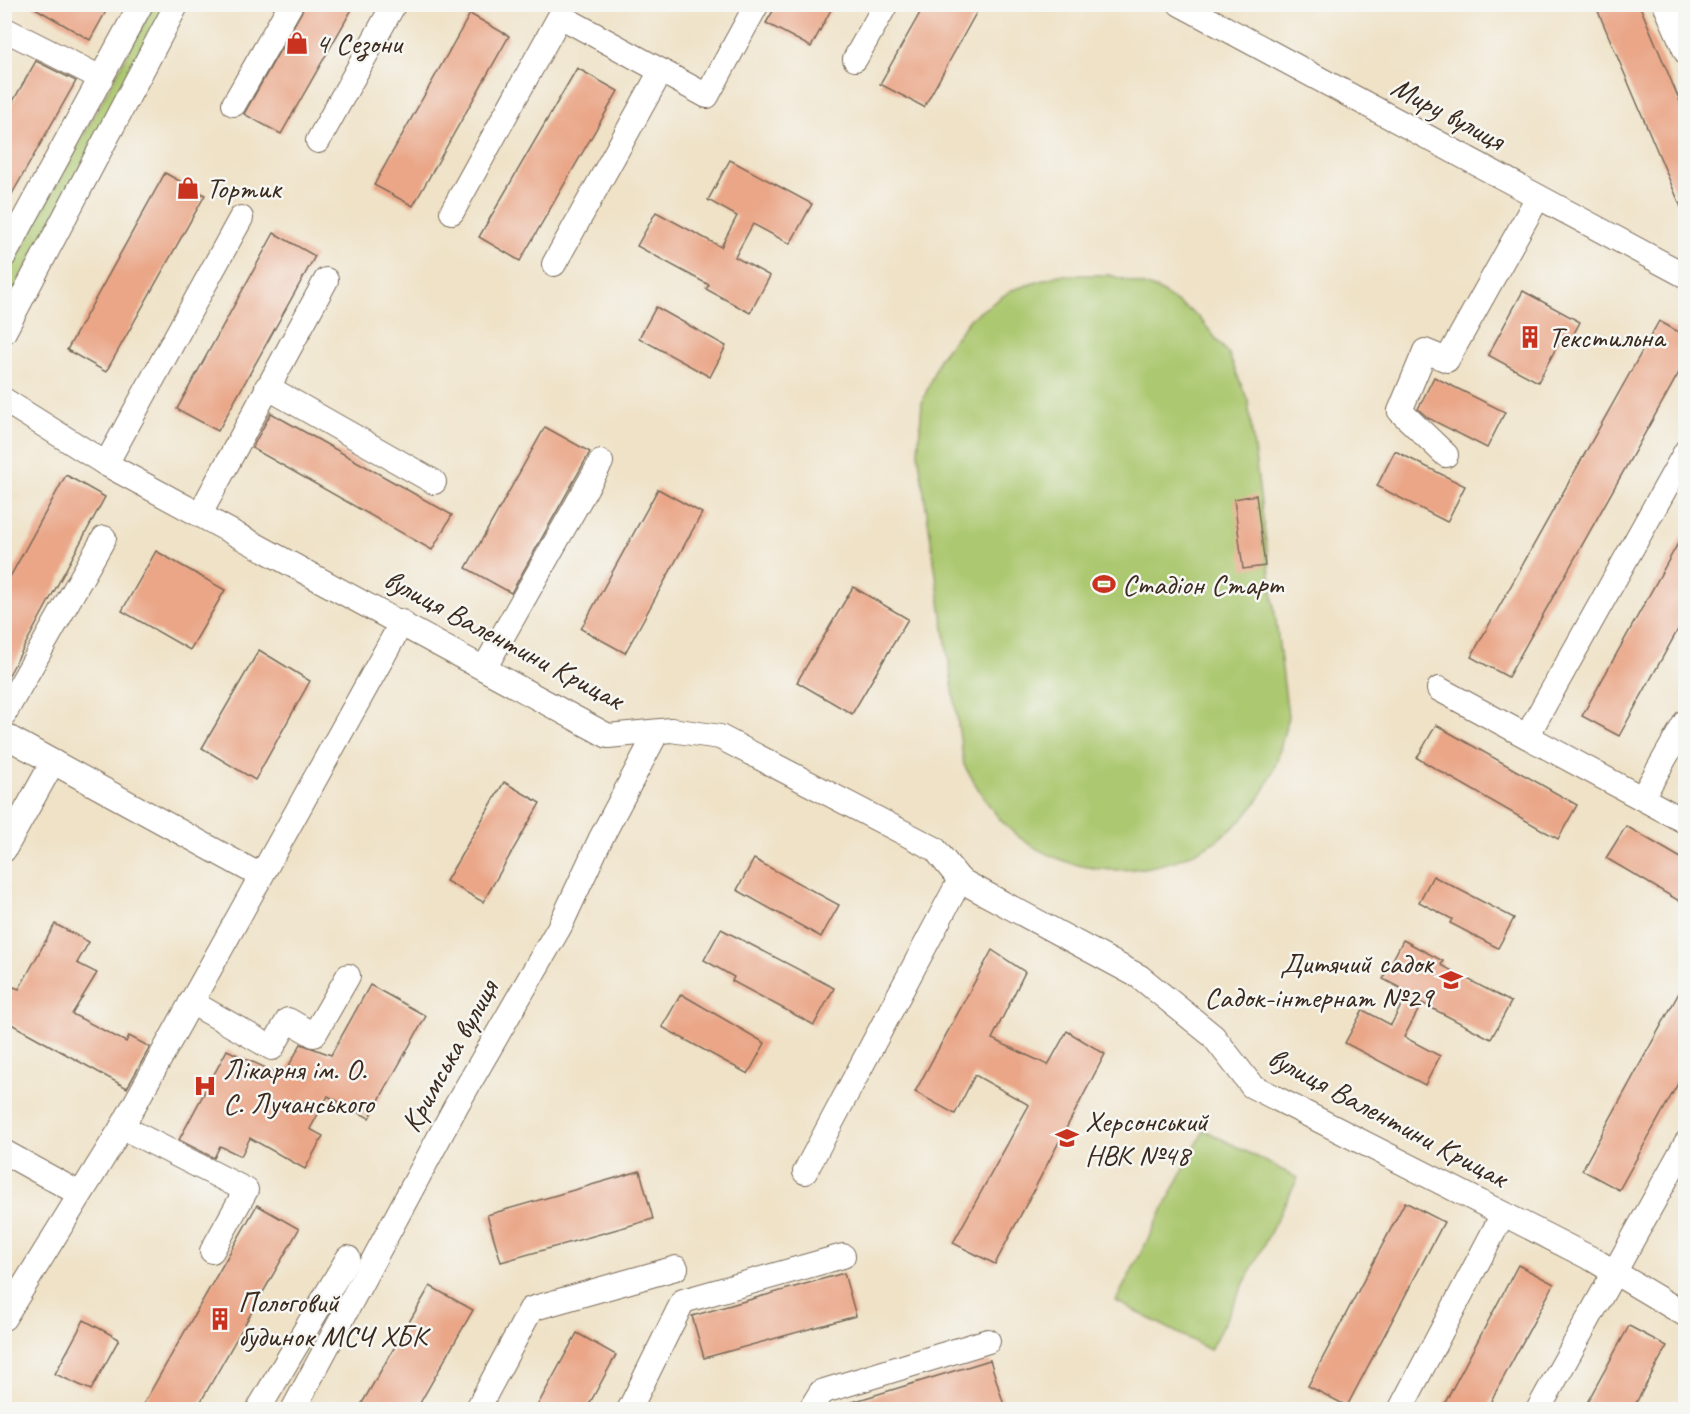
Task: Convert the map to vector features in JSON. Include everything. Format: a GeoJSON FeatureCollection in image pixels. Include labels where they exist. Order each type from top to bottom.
{"type":"FeatureCollection","features":[{"type":"Feature","properties":{"kind":"street"},"geometry":{"type":"LineString","coordinates":[[4,256],[141,4]]}},
{"type":"Feature","properties":{"kind":"street"},"geometry":{"type":"LineString","coordinates":[[4,332],[177,4]]}},
{"type":"Feature","properties":{"kind":"street"},"geometry":{"type":"LineString","coordinates":[[318,141],[394,4]]}},
{"type":"Feature","properties":{"kind":"street"},"geometry":{"type":"LineString","coordinates":[[452,212],[560,16],[707,96],[757,4]]}},
{"type":"Feature","properties":{"kind":"street"},"geometry":{"type":"LineString","coordinates":[[855,59],[886,4]]}},
{"type":"Feature","properties":{"kind":"street","name":"Миру вулиця"},"geometry":{"type":"LineString","coordinates":[[1180,4],[1686,276]]}},
{"type":"Feature","properties":{"kind":"street"},"geometry":{"type":"LineString","coordinates":[[1665,4],[1686,52]]}},
{"type":"Feature","properties":{"kind":"street"},"geometry":{"type":"LineString","coordinates":[[234,104],[284,7]]}},
{"type":"Feature","properties":{"kind":"street"},"geometry":{"type":"LineString","coordinates":[[4,29],[100,78]]}},
{"type":"Feature","properties":{"kind":"street"},"geometry":{"type":"LineString","coordinates":[[554,264],[661,71]]}},
{"type":"Feature","properties":{"kind":"street"},"geometry":{"type":"LineString","coordinates":[[1446,455],[1400,411],[1425,351],[1447,360],[1538,197]]}},
{"type":"Feature","properties":{"kind":"street"},"geometry":{"type":"LineString","coordinates":[[106,464],[240,218]]}},
{"type":"Feature","properties":{"kind":"street"},"geometry":{"type":"LineString","coordinates":[[200,514],[326,280]]}},
{"type":"Feature","properties":{"kind":"street"},"geometry":{"type":"LineString","coordinates":[[267,387],[434,482]]}},
{"type":"Feature","properties":{"kind":"street","name":"вулиця Валентини Крицак"},"geometry":{"type":"LineString","coordinates":[[4,400],[106,464],[608,735],[671,730],[720,737],[935,849],[960,880],[1140,977],[1214,1036],[1252,1086],[1614,1272],[1686,1315]]}},
{"type":"Feature","properties":{"kind":"street"},"geometry":{"type":"LineString","coordinates":[[1527,736],[1686,451]]}},
{"type":"Feature","properties":{"kind":"street"},"geometry":{"type":"LineString","coordinates":[[485,667],[601,462]]}},
{"type":"Feature","properties":{"kind":"street"},"geometry":{"type":"LineString","coordinates":[[4,714],[104,538]]}},
{"type":"Feature","properties":{"kind":"street"},"geometry":{"type":"LineString","coordinates":[[4,1318],[122,1127],[402,622]]}},
{"type":"Feature","properties":{"kind":"street"},"geometry":{"type":"LineString","coordinates":[[1439,689],[1686,822]]}},
{"type":"Feature","properties":{"kind":"street"},"geometry":{"type":"LineString","coordinates":[[1642,798],[1686,721]]}},
{"type":"Feature","properties":{"kind":"street","name":"Кримська вулиця"},"geometry":{"type":"LineString","coordinates":[[293,1410],[456,1106],[560,926],[601,838],[657,732]]}},
{"type":"Feature","properties":{"kind":"street"},"geometry":{"type":"LineString","coordinates":[[4,735],[261,876]]}},
{"type":"Feature","properties":{"kind":"street"},"geometry":{"type":"LineString","coordinates":[[4,850],[53,762]]}},
{"type":"Feature","properties":{"kind":"street"},"geometry":{"type":"LineString","coordinates":[[805,1172],[960,880]]}},
{"type":"Feature","properties":{"kind":"street"},"geometry":{"type":"LineString","coordinates":[[191,1002],[272,1048],[288,1020],[314,1035],[348,976]]}},
{"type":"Feature","properties":{"kind":"street"},"geometry":{"type":"LineString","coordinates":[[122,1127],[246,1190],[212,1251]]}},
{"type":"Feature","properties":{"kind":"street"},"geometry":{"type":"LineString","coordinates":[[1538,1410],[1686,1143]]}},
{"type":"Feature","properties":{"kind":"street"},"geometry":{"type":"LineString","coordinates":[[4,1152],[80,1194]]}},
{"type":"Feature","properties":{"kind":"street"},"geometry":{"type":"LineString","coordinates":[[1400,1410],[1503,1214]]}},
{"type":"Feature","properties":{"kind":"street"},"geometry":{"type":"LineString","coordinates":[[629,1410],[683,1301],[843,1256]]}},
{"type":"Feature","properties":{"kind":"street"},"geometry":{"type":"LineString","coordinates":[[258,1410],[348,1258]]}},
{"type":"Feature","properties":{"kind":"street"},"geometry":{"type":"LineString","coordinates":[[477,1410],[531,1309],[676,1268]]}},
{"type":"Feature","properties":{"kind":"street"},"geometry":{"type":"LineString","coordinates":[[810,1410],[821,1392],[988,1341]]}},
{"type":"Feature","properties":{"kind":"green space"},"geometry":{"type":"Polygon","coordinates":[[[154,5],[168,5],[5,307],[5,280],[154,5]]]}},
{"type":"Feature","properties":{"kind":"green space","name":"Стадіон Старт"},"geometry":{"type":"Polygon","coordinates":[[[1059,275],[1109,275],[1157,289],[1198,316],[1229,355],[1248,401],[1288,716],[1271,775],[1260,798],[1252,808],[1230,830],[1204,848],[1176,860],[1145,868],[1114,870],[1083,866],[1054,857],[1026,842],[998,817],[964,765],[918,452],[922,403],[940,357],[971,318],[1012,290],[1059,275]]]}},
{"type":"Feature","properties":{"kind":"green space"},"geometry":{"type":"Polygon","coordinates":[[[1204,1130],[1298,1178],[1210,1350],[1116,1301],[1204,1130]]]}},
{"type":"Feature","properties":{"kind":"building"},"geometry":{"type":"Polygon","coordinates":[[[28,4],[110,4],[90,40],[28,4]]]}},
{"type":"Feature","properties":{"kind":"building"},"geometry":{"type":"Polygon","coordinates":[[[306,4],[355,4],[281,134],[244,114],[306,4]]]}},
{"type":"Feature","properties":{"kind":"building"},"geometry":{"type":"Polygon","coordinates":[[[777,4],[834,4],[811,47],[766,23],[777,4]]]}},
{"type":"Feature","properties":{"kind":"building"},"geometry":{"type":"Polygon","coordinates":[[[925,4],[981,4],[924,107],[880,84],[925,4]]]}},
{"type":"Feature","properties":{"kind":"building"},"geometry":{"type":"Polygon","coordinates":[[[1595,4],[1639,4],[1686,116],[1686,219],[1595,4]]]}},
{"type":"Feature","properties":{"kind":"building"},"geometry":{"type":"Polygon","coordinates":[[[470,14],[509,36],[413,206],[374,185],[470,14]]]}},
{"type":"Feature","properties":{"kind":"building"},"geometry":{"type":"Polygon","coordinates":[[[36,61],[76,81],[4,208],[4,117],[36,61]]]}},
{"type":"Feature","properties":{"kind":"building"},"geometry":{"type":"Polygon","coordinates":[[[577,68],[618,91],[520,261],[479,237],[577,68]]]}},
{"type":"Feature","properties":{"kind":"building"},"geometry":{"type":"Polygon","coordinates":[[[730,160],[812,204],[790,244],[753,224],[735,257],[770,276],[750,313],[706,289],[709,285],[637,246],[656,212],[721,247],[737,216],[708,200],[730,160]]]}},
{"type":"Feature","properties":{"kind":"building"},"geometry":{"type":"Polygon","coordinates":[[[165,173],[205,195],[106,372],[67,350],[165,173]]]}},
{"type":"Feature","properties":{"kind":"building"},"geometry":{"type":"Polygon","coordinates":[[[274,233],[315,256],[218,431],[177,409],[274,233]]]}},
{"type":"Feature","properties":{"kind":"building","name":"Текстильна"},"geometry":{"type":"Polygon","coordinates":[[[1523,291],[1580,322],[1571,339],[1563,335],[1538,382],[1488,355],[1523,291]]]}},
{"type":"Feature","properties":{"kind":"building"},"geometry":{"type":"Polygon","coordinates":[[[656,307],[726,346],[710,377],[639,338],[656,307]]]}},
{"type":"Feature","properties":{"kind":"building"},"geometry":{"type":"Polygon","coordinates":[[[1659,321],[1686,336],[1686,360],[1508,677],[1471,657],[1659,321]]]}},
{"type":"Feature","properties":{"kind":"building"},"geometry":{"type":"Polygon","coordinates":[[[1434,377],[1505,412],[1487,448],[1428,418],[1418,409],[1434,377]]]}},
{"type":"Feature","properties":{"kind":"building"},"geometry":{"type":"Polygon","coordinates":[[[271,413],[452,515],[432,550],[252,448],[271,413]]]}},
{"type":"Feature","properties":{"kind":"building"},"geometry":{"type":"Polygon","coordinates":[[[545,427],[590,452],[511,593],[466,568],[545,427]]]}},
{"type":"Feature","properties":{"kind":"building"},"geometry":{"type":"Polygon","coordinates":[[[1395,451],[1465,486],[1447,522],[1377,486],[1395,451]]]}},
{"type":"Feature","properties":{"kind":"building"},"geometry":{"type":"Polygon","coordinates":[[[66,475],[105,497],[4,684],[4,588],[66,475]]]}},
{"type":"Feature","properties":{"kind":"building"},"geometry":{"type":"Polygon","coordinates":[[[658,489],[702,513],[625,653],[581,629],[658,489]]]}},
{"type":"Feature","properties":{"kind":"building"},"geometry":{"type":"Polygon","coordinates":[[[1256,495],[1265,566],[1243,569],[1234,499],[1256,495]]]}},
{"type":"Feature","properties":{"kind":"building"},"geometry":{"type":"Polygon","coordinates":[[[1686,529],[1686,615],[1619,736],[1582,716],[1686,529]]]}},
{"type":"Feature","properties":{"kind":"building"},"geometry":{"type":"Polygon","coordinates":[[[156,551],[225,590],[190,650],[122,611],[156,551]]]}},
{"type":"Feature","properties":{"kind":"building"},"geometry":{"type":"Polygon","coordinates":[[[853,587],[908,619],[852,714],[797,682],[853,587]]]}},
{"type":"Feature","properties":{"kind":"building"},"geometry":{"type":"Polygon","coordinates":[[[259,650],[310,681],[255,780],[202,748],[259,650]]]}},
{"type":"Feature","properties":{"kind":"building"},"geometry":{"type":"Polygon","coordinates":[[[1436,725],[1577,805],[1558,839],[1417,758],[1436,725]]]}},
{"type":"Feature","properties":{"kind":"building"},"geometry":{"type":"Polygon","coordinates":[[[504,782],[540,803],[483,902],[446,881],[504,782]]]}},
{"type":"Feature","properties":{"kind":"building"},"geometry":{"type":"Polygon","coordinates":[[[1626,826],[1686,861],[1686,905],[1606,858],[1626,826]]]}},
{"type":"Feature","properties":{"kind":"building"},"geometry":{"type":"Polygon","coordinates":[[[754,859],[839,905],[821,937],[737,890],[754,859]]]}},
{"type":"Feature","properties":{"kind":"building"},"geometry":{"type":"Polygon","coordinates":[[[1433,876],[1514,918],[1498,948],[1450,923],[1452,919],[1419,902],[1433,876]]]}},
{"type":"Feature","properties":{"kind":"building"},"geometry":{"type":"Polygon","coordinates":[[[55,924],[89,942],[77,963],[97,973],[72,1014],[126,1042],[129,1036],[150,1047],[127,1088],[4,1020],[4,1006],[14,987],[19,989],[55,924]]]}},
{"type":"Feature","properties":{"kind":"building"},"geometry":{"type":"Polygon","coordinates":[[[721,929],[834,988],[814,1025],[732,981],[734,977],[704,960],[721,929]]]}},
{"type":"Feature","properties":{"kind":"building"},"geometry":{"type":"Polygon","coordinates":[[[1403,940],[1443,961],[1441,965],[1511,1002],[1491,1039],[1422,1003],[1404,1037],[1440,1056],[1425,1085],[1345,1043],[1363,1010],[1391,1025],[1408,992],[1383,979],[1403,940]]]}},
{"type":"Feature","properties":{"kind":"building"},"geometry":{"type":"Polygon","coordinates":[[[992,950],[1025,972],[992,1039],[1048,1065],[1067,1031],[1105,1054],[995,1264],[953,1243],[1029,1105],[975,1075],[955,1114],[915,1092],[992,950]]]}},
{"type":"Feature","properties":{"kind":"building"},"geometry":{"type":"Polygon","coordinates":[[[1686,980],[1686,1069],[1619,1190],[1582,1170],[1686,980]]]}},
{"type":"Feature","properties":{"kind":"building"},"geometry":{"type":"Polygon","coordinates":[[[370,985],[426,1016],[369,1118],[328,1096],[310,1129],[323,1136],[305,1169],[250,1138],[241,1156],[220,1146],[214,1158],[179,1140],[227,1050],[283,1076],[301,1044],[331,1055],[370,985]]]}},
{"type":"Feature","properties":{"kind":"building"},"geometry":{"type":"Polygon","coordinates":[[[681,994],[765,1043],[748,1074],[662,1027],[681,994]]]}},
{"type":"Feature","properties":{"kind":"building"},"geometry":{"type":"Polygon","coordinates":[[[640,1171],[653,1219],[501,1262],[487,1215],[640,1171]]]}},
{"type":"Feature","properties":{"kind":"building"},"geometry":{"type":"Polygon","coordinates":[[[1405,1202],[1444,1222],[1347,1406],[1308,1386],[1405,1202]]]}},
{"type":"Feature","properties":{"kind":"building","name":"Пологовий будинок МСЧ ХБК"},"geometry":{"type":"Polygon","coordinates":[[[257,1205],[299,1229],[196,1410],[140,1410],[257,1205]]]}},
{"type":"Feature","properties":{"kind":"building"},"geometry":{"type":"Polygon","coordinates":[[[1518,1265],[1554,1284],[1486,1410],[1441,1410],[1518,1265]]]}},
{"type":"Feature","properties":{"kind":"building"},"geometry":{"type":"Polygon","coordinates":[[[844,1273],[856,1316],[704,1358],[692,1316],[844,1273]]]}},
{"type":"Feature","properties":{"kind":"building"},"geometry":{"type":"Polygon","coordinates":[[[430,1286],[473,1310],[416,1410],[358,1410],[430,1286]]]}},
{"type":"Feature","properties":{"kind":"building"},"geometry":{"type":"Polygon","coordinates":[[[84,1320],[119,1339],[91,1390],[55,1374],[84,1320]]]}},
{"type":"Feature","properties":{"kind":"building"},"geometry":{"type":"Polygon","coordinates":[[[1629,1326],[1667,1346],[1632,1410],[1583,1410],[1629,1326]]]}},
{"type":"Feature","properties":{"kind":"building"},"geometry":{"type":"Polygon","coordinates":[[[577,1333],[616,1355],[586,1410],[535,1410],[577,1333]]]}},
{"type":"Feature","properties":{"kind":"building"},"geometry":{"type":"Polygon","coordinates":[[[990,1360],[1004,1405],[991,1410],[840,1410],[839,1406],[990,1360]]]}},
{"type":"Feature","properties":{"kind":"place","name":"4 Сезони"},"geometry":{"type":"Point","coordinates":[297,43]}},
{"type":"Feature","properties":{"kind":"place","name":"Тортик"},"geometry":{"type":"Point","coordinates":[188,188]}},
{"type":"Feature","properties":{"kind":"place","name":"Текстильна"},"geometry":{"type":"Point","coordinates":[1530,337]}},
{"type":"Feature","properties":{"kind":"place","name":"Стадіон Старт"},"geometry":{"type":"Point","coordinates":[1104,584]}},
{"type":"Feature","properties":{"kind":"place","name":"Дитячий садок Садок-інтернат №29"},"geometry":{"type":"Point","coordinates":[1451,980]}},
{"type":"Feature","properties":{"kind":"place","name":"Лікарня ім. О. С. Лучанського"},"geometry":{"type":"Point","coordinates":[205,1086]}},
{"type":"Feature","properties":{"kind":"place","name":"Херсонський НВК №48"},"geometry":{"type":"Point","coordinates":[1067,1138]}},
{"type":"Feature","properties":{"kind":"place","name":"Пологовий будинок МСЧ ХБК"},"geometry":{"type":"Point","coordinates":[220,1319]}}]}
